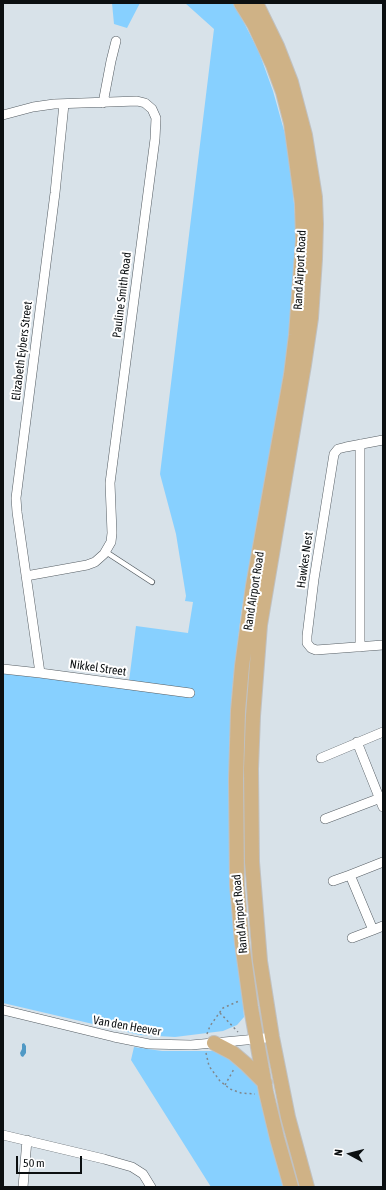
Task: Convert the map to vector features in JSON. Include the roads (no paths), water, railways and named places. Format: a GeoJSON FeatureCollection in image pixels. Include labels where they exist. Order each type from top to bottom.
{"type":"FeatureCollection","features":[{"type":"Feature","properties":{"kind":"main road","name":"Rand Airport Road"},"geometry":{"type":"LineString","coordinates":[[242,3],[254,24],[273,65],[283,92],[297,158],[302,202],[303,240],[296,335],[291,375],[254,586],[242,666],[238,711],[236,779],[237,884],[242,943],[266,1087],[277,1138],[291,1187]]}},
{"type":"Feature","properties":{"kind":"main road","name":"Rand Airport Road"},"geometry":{"type":"LineString","coordinates":[[256,3],[277,46],[291,82],[305,135],[315,197],[315,259],[311,318],[260,625],[253,716],[251,768],[252,862],[260,961],[272,1037],[288,1117],[307,1187]]}},
{"type":"Feature","properties":{"kind":"main road"},"geometry":{"type":"LineString","coordinates":[[209,1044],[233,1053],[248,1064],[266,1087]]}},
{"type":"Feature","properties":{"kind":"street"},"geometry":{"type":"LineString","coordinates":[[104,103],[116,41]]}},
{"type":"Feature","properties":{"kind":"street","name":"Pauline Smith Road"},"geometry":{"type":"LineString","coordinates":[[3,115],[33,107],[128,101],[145,103],[154,111],[156,125],[110,483],[112,533],[111,542],[106,552]]}},
{"type":"Feature","properties":{"kind":"street","name":"Elizabeth Eybers Street"},"geometry":{"type":"LineString","coordinates":[[40,672],[16,512],[17,487],[64,104]]}},
{"type":"Feature","properties":{"kind":"street","name":"Hawkes Nest"},"geometry":{"type":"LineString","coordinates":[[383,440],[338,449],[334,454],[314,579],[307,636],[307,643],[311,648],[316,650],[383,645]]}},
{"type":"Feature","properties":{"kind":"street"},"geometry":{"type":"LineString","coordinates":[[360,444],[360,647]]}},
{"type":"Feature","properties":{"kind":"street"},"geometry":{"type":"LineString","coordinates":[[26,576],[87,565],[100,558],[106,552]]}},
{"type":"Feature","properties":{"kind":"street","name":"Nikkel Street"},"geometry":{"type":"LineString","coordinates":[[3,669],[40,672],[190,693]]}},
{"type":"Feature","properties":{"kind":"street"},"geometry":{"type":"LineString","coordinates":[[321,758],[383,732]]}},
{"type":"Feature","properties":{"kind":"street"},"geometry":{"type":"LineString","coordinates":[[357,742],[382,797],[383,807]]}},
{"type":"Feature","properties":{"kind":"street"},"geometry":{"type":"LineString","coordinates":[[325,819],[382,797]]}},
{"type":"Feature","properties":{"kind":"street"},"geometry":{"type":"LineString","coordinates":[[333,881],[383,862]]}},
{"type":"Feature","properties":{"kind":"street"},"geometry":{"type":"LineString","coordinates":[[350,875],[373,930]]}},
{"type":"Feature","properties":{"kind":"street"},"geometry":{"type":"LineString","coordinates":[[352,938],[383,926]]}},
{"type":"Feature","properties":{"kind":"street","name":"Van den Heever"},"geometry":{"type":"LineString","coordinates":[[3,1010],[131,1041],[170,1045],[209,1044],[272,1037]]}},
{"type":"Feature","properties":{"kind":"street"},"geometry":{"type":"LineString","coordinates":[[3,1135],[132,1167],[142,1174],[151,1187]]}},
{"type":"Feature","properties":{"kind":"street"},"geometry":{"type":"LineString","coordinates":[[23,1187],[27,1140]]}},
{"type":"Feature","properties":{"kind":"lane"},"geometry":{"type":"LineString","coordinates":[[106,552],[152,582]]}}]}
